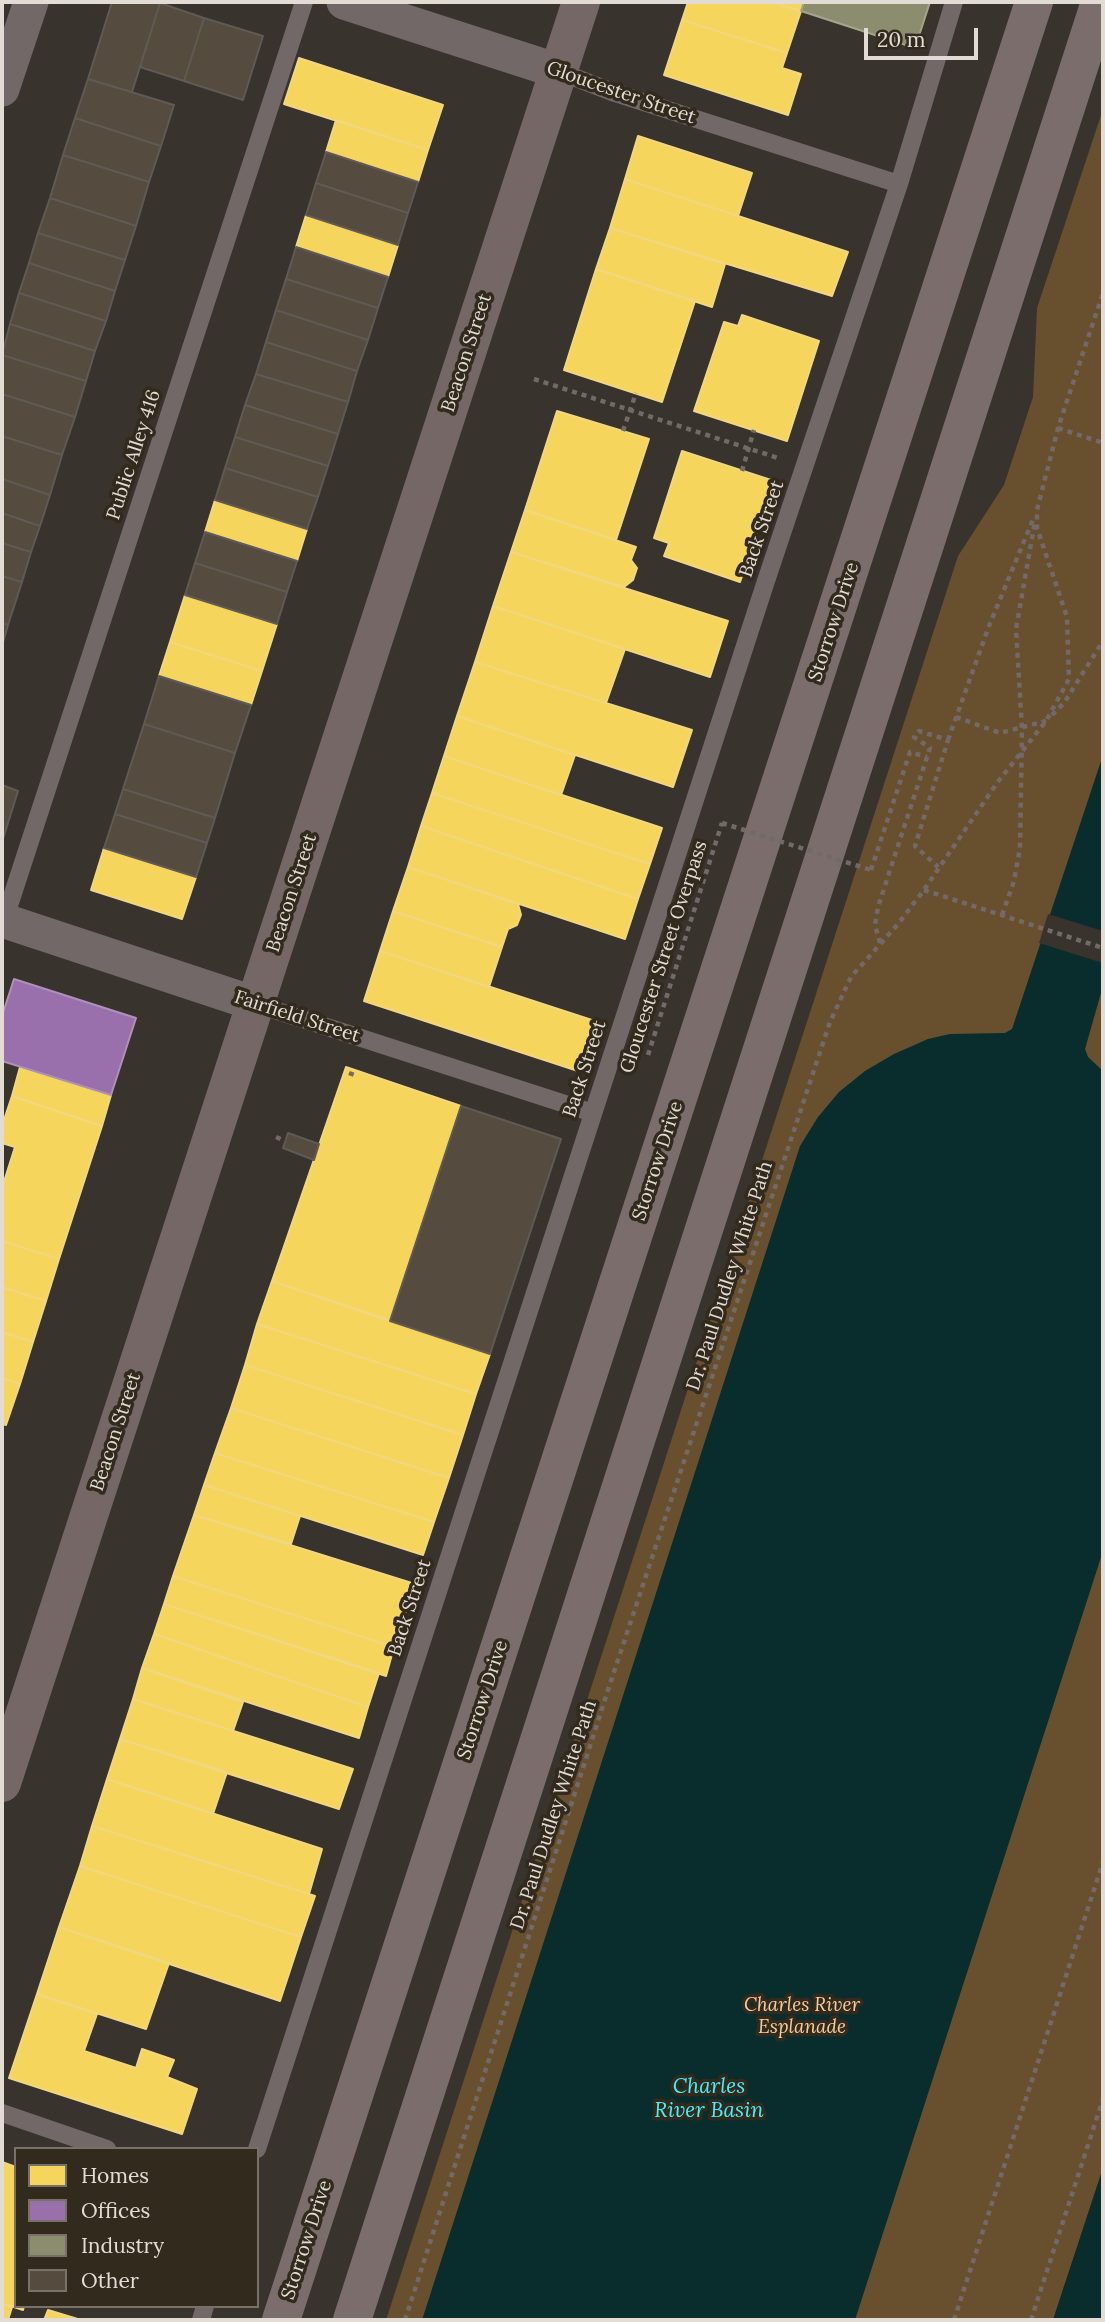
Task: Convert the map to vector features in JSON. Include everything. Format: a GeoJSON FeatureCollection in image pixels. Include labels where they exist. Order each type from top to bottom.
{"type":"FeatureCollection","features":[{"type":"Feature","properties":{"kind":"highway","name":"Storrow Drive"},"geometry":{"type":"LineString","coordinates":[[281,2320],[1034,2]]}},
{"type":"Feature","properties":{"kind":"highway"},"geometry":{"type":"LineString","coordinates":[[352,2320],[1100,2]]}},
{"type":"Feature","properties":{"kind":"main road","name":"Beacon Street"},"geometry":{"type":"LineString","coordinates":[[2,1783],[581,2]]}},
{"type":"Feature","properties":{"kind":"street"},"geometry":{"type":"LineString","coordinates":[[2,89],[31,2]]}},
{"type":"Feature","properties":{"kind":"street","name":"Gloucester Street"},"geometry":{"type":"LineString","coordinates":[[344,2],[558,71]]}},
{"type":"Feature","properties":{"kind":"street","name":"Fairfield Street"},"geometry":{"type":"LineString","coordinates":[[3,923],[256,1004]]}},
{"type":"Feature","properties":{"kind":"lane","name":"Public Alley 416"},"geometry":{"type":"LineString","coordinates":[[3,923],[304,2]]}},
{"type":"Feature","properties":{"kind":"lane","name":"Back Street"},"geometry":{"type":"LineString","coordinates":[[258,2147],[593,1113],[899,184],[954,2]]}},
{"type":"Feature","properties":{"kind":"lane","name":"Gloucester Street"},"geometry":{"type":"LineString","coordinates":[[558,71],[615,93],[899,184]]}},
{"type":"Feature","properties":{"kind":"lane","name":"Fairfield Street"},"geometry":{"type":"LineString","coordinates":[[256,1004],[593,1113]]}},
{"type":"Feature","properties":{"kind":"lane"},"geometry":{"type":"LineString","coordinates":[[2,2113],[101,2147]]}},
{"type":"Feature","properties":{"kind":"path","name":"Dr. Paul Dudley White Path"},"geometry":{"type":"LineString","coordinates":[[405,2320],[802,1099],[840,996],[858,969],[924,890],[1046,720],[1069,679],[1070,638],[1062,599],[1037,528],[1037,510],[1058,429],[1103,293]]}},
{"type":"Feature","properties":{"kind":"path"},"geometry":{"type":"LineString","coordinates":[[534,379],[805,468]]}},
{"type":"Feature","properties":{"kind":"path"},"geometry":{"type":"LineString","coordinates":[[623,431],[636,393]]}},
{"type":"Feature","properties":{"kind":"path"},"geometry":{"type":"LineString","coordinates":[[1058,429],[1103,443]]}},
{"type":"Feature","properties":{"kind":"path"},"geometry":{"type":"LineString","coordinates":[[741,471],[754,430]]}},
{"type":"Feature","properties":{"kind":"path"},"geometry":{"type":"LineString","coordinates":[[938,867],[915,846],[948,740],[989,626],[1037,510]]}},
{"type":"Feature","properties":{"kind":"path"},"geometry":{"type":"LineString","coordinates":[[1002,915],[1014,881],[1020,848],[1022,729],[1016,629],[1037,510]]}},
{"type":"Feature","properties":{"kind":"path"},"geometry":{"type":"LineString","coordinates":[[956,717],[1000,733],[1022,729],[1046,720],[1064,703],[1103,641]]}},
{"type":"Feature","properties":{"kind":"path"},"geometry":{"type":"LineString","coordinates":[[880,944],[875,925],[878,907],[929,746],[916,739],[916,732],[948,740]]}},
{"type":"Feature","properties":{"kind":"path","name":"Gloucester Street Overpass"},"geometry":{"type":"LineString","coordinates":[[644,1067],[722,823],[871,870],[910,752],[927,757]]}},
{"type":"Feature","properties":{"kind":"path"},"geometry":{"type":"LineString","coordinates":[[924,890],[1103,947]]}},
{"type":"Feature","properties":{"kind":"path"},"geometry":{"type":"LineString","coordinates":[[349,1073],[357,1076]]}},
{"type":"Feature","properties":{"kind":"path"},"geometry":{"type":"LineString","coordinates":[[276,1138],[285,1141]]}},
{"type":"Feature","properties":{"kind":"path"},"geometry":{"type":"LineString","coordinates":[[954,2320],[1103,1862]]}},
{"type":"Feature","properties":{"kind":"path"},"geometry":{"type":"LineString","coordinates":[[1031,2320],[1103,2099]]}},
{"type":"Feature","properties":{"kind":"green space","name":"Charles River Basin"},"geometry":{"type":"Polygon","coordinates":[[[1103,109],[1103,2168],[1053,2320],[386,2320],[958,556],[1004,485],[1033,397],[1037,308],[1103,109]]]}},
{"type":"Feature","properties":{"kind":"water","name":"Charles River Basin"},"geometry":{"type":"Polygon","coordinates":[[[1103,755],[1103,986],[1085,1049],[1088,1057],[1103,1071],[1103,1551],[855,2320],[422,2320],[800,1146],[818,1117],[839,1092],[865,1071],[894,1054],[928,1039],[950,1034],[1005,1033],[1012,1029],[1103,755]]]}},
{"type":"Feature","properties":{"kind":"water"},"geometry":{"type":"Polygon","coordinates":[[[1103,2168],[1103,2320],[1053,2320],[1103,2168]]]}},
{"type":"Feature","properties":{"kind":"pier"},"geometry":{"type":"Polygon","coordinates":[[[1048,914],[1103,931],[1103,963],[1039,943],[1048,914]]]}},
{"type":"Feature","properties":{"kind":"building: Homes"},"geometry":{"type":"Polygon","coordinates":[[[688,2],[771,2],[801,11],[787,53],[682,20],[688,2]]]}},
{"type":"Feature","properties":{"kind":"building: Homes"},"geometry":{"type":"Polygon","coordinates":[[[771,2],[804,2],[801,11],[771,2]]]}},
{"type":"Feature","properties":{"kind":"building: Homes"},"geometry":{"type":"Polygon","coordinates":[[[682,20],[787,53],[782,68],[801,74],[788,115],[664,75],[682,20]]]}},
{"type":"Feature","properties":{"kind":"building: Homes"},"geometry":{"type":"Polygon","coordinates":[[[299,58],[443,105],[428,150],[284,104],[299,58]]]}},
{"type":"Feature","properties":{"kind":"building: Homes"},"geometry":{"type":"Polygon","coordinates":[[[336,120],[428,150],[418,182],[326,152],[336,120]]]}},
{"type":"Feature","properties":{"kind":"building: Homes"},"geometry":{"type":"Polygon","coordinates":[[[638,136],[752,173],[738,216],[625,179],[638,136]]]}},
{"type":"Feature","properties":{"kind":"building: Homes"},"geometry":{"type":"Polygon","coordinates":[[[625,179],[848,252],[832,296],[610,228],[625,179]]]}},
{"type":"Feature","properties":{"kind":"building: Homes"},"geometry":{"type":"Polygon","coordinates":[[[306,215],[398,245],[388,277],[296,247],[306,215]]]}},
{"type":"Feature","properties":{"kind":"building: Homes"},"geometry":{"type":"Polygon","coordinates":[[[610,228],[725,264],[712,307],[596,269],[610,228]]]}},
{"type":"Feature","properties":{"kind":"building: Homes"},"geometry":{"type":"Polygon","coordinates":[[[596,269],[695,301],[662,402],[564,370],[596,269]]]}},
{"type":"Feature","properties":{"kind":"building: Homes"},"geometry":{"type":"Polygon","coordinates":[[[742,315],[819,341],[787,441],[694,411],[724,322],[738,326],[742,315]]]}},
{"type":"Feature","properties":{"kind":"building: Homes"},"geometry":{"type":"Polygon","coordinates":[[[557,411],[649,439],[616,540],[525,510],[557,411]]]}},
{"type":"Feature","properties":{"kind":"building: Homes"},"geometry":{"type":"Polygon","coordinates":[[[682,451],[774,481],[740,582],[664,556],[669,543],[654,538],[682,451]]]}},
{"type":"Feature","properties":{"kind":"building: Homes"},"geometry":{"type":"Polygon","coordinates":[[[215,500],[307,529],[297,561],[205,532],[215,500]]]}},
{"type":"Feature","properties":{"kind":"building: Homes"},"geometry":{"type":"Polygon","coordinates":[[[525,510],[636,547],[631,560],[637,568],[633,580],[624,587],[511,552],[525,510]]]}},
{"type":"Feature","properties":{"kind":"building: Homes"},"geometry":{"type":"Polygon","coordinates":[[[511,552],[728,621],[710,677],[493,606],[511,552]]]}},
{"type":"Feature","properties":{"kind":"building: Homes"},"geometry":{"type":"Polygon","coordinates":[[[185,595],[277,624],[262,671],[170,642],[185,595]]]}},
{"type":"Feature","properties":{"kind":"building: Homes"},"geometry":{"type":"Polygon","coordinates":[[[493,606],[625,649],[606,703],[475,662],[493,606]]]}},
{"type":"Feature","properties":{"kind":"building: Homes"},"geometry":{"type":"Polygon","coordinates":[[[170,642],[262,671],[251,705],[159,676],[170,642]]]}},
{"type":"Feature","properties":{"kind":"building: Homes"},"geometry":{"type":"Polygon","coordinates":[[[475,662],[692,730],[673,787],[457,716],[475,662]]]}},
{"type":"Feature","properties":{"kind":"building: Homes"},"geometry":{"type":"Polygon","coordinates":[[[457,716],[575,755],[561,795],[444,756],[457,716]]]}},
{"type":"Feature","properties":{"kind":"building: Homes"},"geometry":{"type":"Polygon","coordinates":[[[444,756],[662,828],[650,864],[432,793],[444,756]]]}},
{"type":"Feature","properties":{"kind":"building: Homes"},"geometry":{"type":"Polygon","coordinates":[[[432,793],[650,864],[638,899],[421,826],[432,793]]]}},
{"type":"Feature","properties":{"kind":"building: Homes"},"geometry":{"type":"Polygon","coordinates":[[[421,826],[638,899],[625,939],[408,867],[421,826]]]}},
{"type":"Feature","properties":{"kind":"building: Homes"},"geometry":{"type":"Polygon","coordinates":[[[104,848],[196,877],[182,919],[91,890],[104,848]]]}},
{"type":"Feature","properties":{"kind":"building: Homes"},"geometry":{"type":"Polygon","coordinates":[[[408,867],[518,904],[521,915],[517,925],[508,929],[502,947],[393,911],[408,867]]]}},
{"type":"Feature","properties":{"kind":"building: Homes"},"geometry":{"type":"Polygon","coordinates":[[[393,911],[502,947],[489,987],[380,951],[393,911]]]}},
{"type":"Feature","properties":{"kind":"building: Homes"},"geometry":{"type":"Polygon","coordinates":[[[380,951],[598,1022],[581,1072],[364,1001],[380,951]]]}},
{"type":"Feature","properties":{"kind":"building: Homes"},"geometry":{"type":"Polygon","coordinates":[[[20,1067],[111,1095],[102,1126],[12,1096],[20,1067]]]}},
{"type":"Feature","properties":{"kind":"building: Homes"},"geometry":{"type":"Polygon","coordinates":[[[346,1067],[461,1106],[390,1321],[272,1281],[346,1067]]]}},
{"type":"Feature","properties":{"kind":"building: Homes"},"geometry":{"type":"Polygon","coordinates":[[[12,1096],[102,1126],[59,1259],[2,1241],[2,1188],[15,1147],[2,1143],[2,1126],[12,1096]]]}},
{"type":"Feature","properties":{"kind":"building: Homes"},"geometry":{"type":"Polygon","coordinates":[[[2,1241],[59,1259],[46,1301],[2,1287],[2,1241]]]}},
{"type":"Feature","properties":{"kind":"building: Homes"},"geometry":{"type":"Polygon","coordinates":[[[272,1281],[490,1354],[476,1394],[257,1324],[272,1281]]]}},
{"type":"Feature","properties":{"kind":"building: Homes"},"geometry":{"type":"Polygon","coordinates":[[[2,1287],[46,1301],[33,1342],[2,1332],[2,1287]]]}},
{"type":"Feature","properties":{"kind":"building: Homes"},"geometry":{"type":"Polygon","coordinates":[[[257,1324],[476,1394],[463,1435],[245,1365],[257,1324]]]}},
{"type":"Feature","properties":{"kind":"building: Homes"},"geometry":{"type":"Polygon","coordinates":[[[2,1332],[33,1342],[20,1384],[2,1378],[2,1332]]]}},
{"type":"Feature","properties":{"kind":"building: Homes"},"geometry":{"type":"Polygon","coordinates":[[[245,1365],[463,1435],[449,1478],[231,1408],[245,1365]]]}},
{"type":"Feature","properties":{"kind":"building: Homes"},"geometry":{"type":"Polygon","coordinates":[[[2,1378],[20,1384],[6,1425],[2,1424],[2,1378]]]}},
{"type":"Feature","properties":{"kind":"building: Homes"},"geometry":{"type":"Polygon","coordinates":[[[231,1408],[449,1478],[434,1522],[215,1453],[231,1408]]]}},
{"type":"Feature","properties":{"kind":"building: Homes"},"geometry":{"type":"Polygon","coordinates":[[[215,1453],[434,1522],[423,1555],[204,1485],[215,1453]]]}},
{"type":"Feature","properties":{"kind":"building: Homes"},"geometry":{"type":"Polygon","coordinates":[[[204,1485],[300,1516],[291,1544],[194,1515],[204,1485]]]}},
{"type":"Feature","properties":{"kind":"building: Homes"},"geometry":{"type":"Polygon","coordinates":[[[194,1515],[415,1584],[394,1647],[173,1576],[194,1515]]]}},
{"type":"Feature","properties":{"kind":"building: Homes"},"geometry":{"type":"Polygon","coordinates":[[[173,1576],[394,1647],[386,1676],[164,1604],[173,1576]]]}},
{"type":"Feature","properties":{"kind":"building: Homes"},"geometry":{"type":"Polygon","coordinates":[[[164,1604],[379,1673],[368,1707],[154,1634],[164,1604]]]}},
{"type":"Feature","properties":{"kind":"building: Homes"},"geometry":{"type":"Polygon","coordinates":[[[154,1634],[368,1707],[359,1738],[142,1668],[154,1634]]]}},
{"type":"Feature","properties":{"kind":"building: Homes"},"geometry":{"type":"Polygon","coordinates":[[[142,1668],[243,1702],[233,1731],[133,1699],[142,1668]]]}},
{"type":"Feature","properties":{"kind":"building: Homes"},"geometry":{"type":"Polygon","coordinates":[[[133,1699],[353,1769],[339,1809],[120,1739],[133,1699]]]}},
{"type":"Feature","properties":{"kind":"building: Homes"},"geometry":{"type":"Polygon","coordinates":[[[120,1739],[227,1772],[213,1814],[107,1779],[120,1739]]]}},
{"type":"Feature","properties":{"kind":"building: Homes"},"geometry":{"type":"Polygon","coordinates":[[[107,1779],[322,1849],[309,1894],[92,1826],[107,1779]]]}},
{"type":"Feature","properties":{"kind":"building: Homes"},"geometry":{"type":"Polygon","coordinates":[[[92,1826],[315,1896],[301,1937],[80,1866],[92,1826]]]}},
{"type":"Feature","properties":{"kind":"building: Homes"},"geometry":{"type":"Polygon","coordinates":[[[80,1866],[301,1937],[280,2001],[59,1927],[80,1866]]]}},
{"type":"Feature","properties":{"kind":"building: Homes"},"geometry":{"type":"Polygon","coordinates":[[[59,1927],[169,1963],[146,2029],[37,1994],[59,1927]]]}},
{"type":"Feature","properties":{"kind":"building: Homes"},"geometry":{"type":"Polygon","coordinates":[[[37,1994],[97,2014],[84,2051],[136,2068],[142,2049],[174,2060],[167,2077],[197,2089],[182,2134],[9,2078],[37,1994]]]}},
{"type":"Feature","properties":{"kind":"building: Homes"},"geometry":{"type":"Polygon","coordinates":[[[2,2162],[14,2166],[14,2307],[2,2303],[2,2162]]]}},
{"type":"Feature","properties":{"kind":"building: Homes"},"geometry":{"type":"Polygon","coordinates":[[[2,2303],[12,2307],[8,2320],[2,2320],[2,2303]]]}},
{"type":"Feature","properties":{"kind":"building: Homes"},"geometry":{"type":"Polygon","coordinates":[[[48,2310],[81,2320],[44,2320],[48,2310]]]}},
{"type":"Feature","properties":{"kind":"building: Offices"},"geometry":{"type":"Polygon","coordinates":[[[14,979],[136,1018],[111,1095],[2,1061],[2,1016],[14,979]]]}},
{"type":"Feature","properties":{"kind":"building: Industry"},"geometry":{"type":"Polygon","coordinates":[[[804,2],[930,2],[915,48],[801,11],[804,2]]]}},
{"type":"Feature","properties":{"kind":"building: Other"},"geometry":{"type":"Polygon","coordinates":[[[112,2],[160,3],[132,92],[88,79],[112,2]]]}},
{"type":"Feature","properties":{"kind":"building: Other"},"geometry":{"type":"Polygon","coordinates":[[[160,3],[204,18],[184,81],[140,67],[160,3]]]}},
{"type":"Feature","properties":{"kind":"building: Other"},"geometry":{"type":"Polygon","coordinates":[[[204,18],[263,36],[243,100],[184,81],[204,18]]]}},
{"type":"Feature","properties":{"kind":"building: Other"},"geometry":{"type":"Polygon","coordinates":[[[88,79],[174,105],[161,146],[75,118],[88,79]]]}},
{"type":"Feature","properties":{"kind":"building: Other"},"geometry":{"type":"Polygon","coordinates":[[[75,118],[161,146],[149,182],[63,155],[75,118]]]}},
{"type":"Feature","properties":{"kind":"building: Other"},"geometry":{"type":"Polygon","coordinates":[[[326,152],[418,182],[408,213],[316,183],[326,152]]]}},
{"type":"Feature","properties":{"kind":"building: Other"},"geometry":{"type":"Polygon","coordinates":[[[63,155],[149,182],[136,226],[50,198],[63,155]]]}},
{"type":"Feature","properties":{"kind":"building: Other"},"geometry":{"type":"Polygon","coordinates":[[[316,183],[408,213],[398,245],[306,215],[316,183]]]}},
{"type":"Feature","properties":{"kind":"building: Other"},"geometry":{"type":"Polygon","coordinates":[[[50,198],[136,226],[125,260],[38,233],[50,198]]]}},
{"type":"Feature","properties":{"kind":"building: Other"},"geometry":{"type":"Polygon","coordinates":[[[38,233],[125,260],[115,291],[29,263],[38,233]]]}},
{"type":"Feature","properties":{"kind":"building: Other"},"geometry":{"type":"Polygon","coordinates":[[[296,247],[388,277],[378,308],[286,279],[296,247]]]}},
{"type":"Feature","properties":{"kind":"building: Other"},"geometry":{"type":"Polygon","coordinates":[[[29,263],[115,291],[106,321],[19,293],[29,263]]]}},
{"type":"Feature","properties":{"kind":"building: Other"},"geometry":{"type":"Polygon","coordinates":[[[286,279],[378,308],[368,340],[276,310],[286,279]]]}},
{"type":"Feature","properties":{"kind":"building: Other"},"geometry":{"type":"Polygon","coordinates":[[[19,293],[106,321],[95,351],[10,324],[19,293]]]}},
{"type":"Feature","properties":{"kind":"building: Other"},"geometry":{"type":"Polygon","coordinates":[[[276,310],[368,340],[357,371],[266,342],[276,310]]]}},
{"type":"Feature","properties":{"kind":"building: Other"},"geometry":{"type":"Polygon","coordinates":[[[10,324],[95,351],[86,381],[2,355],[10,324]]]}},
{"type":"Feature","properties":{"kind":"building: Other"},"geometry":{"type":"Polygon","coordinates":[[[266,342],[357,371],[348,402],[256,374],[266,342]]]}},
{"type":"Feature","properties":{"kind":"building: Other"},"geometry":{"type":"Polygon","coordinates":[[[2,355],[86,381],[75,417],[2,394],[2,355]]]}},
{"type":"Feature","properties":{"kind":"building: Other"},"geometry":{"type":"Polygon","coordinates":[[[256,374],[348,402],[338,434],[245,405],[256,374]]]}},
{"type":"Feature","properties":{"kind":"building: Other"},"geometry":{"type":"Polygon","coordinates":[[[2,394],[75,417],[62,455],[2,436],[2,394]]]}},
{"type":"Feature","properties":{"kind":"building: Other"},"geometry":{"type":"Polygon","coordinates":[[[245,405],[338,434],[328,466],[235,437],[245,405]]]}},
{"type":"Feature","properties":{"kind":"building: Other"},"geometry":{"type":"Polygon","coordinates":[[[2,436],[62,455],[50,495],[2,479],[2,436]]]}},
{"type":"Feature","properties":{"kind":"building: Other"},"geometry":{"type":"Polygon","coordinates":[[[235,437],[328,466],[318,497],[225,468],[235,437]]]}},
{"type":"Feature","properties":{"kind":"building: Other"},"geometry":{"type":"Polygon","coordinates":[[[225,468],[318,497],[307,529],[215,500],[225,468]]]}},
{"type":"Feature","properties":{"kind":"building: Other"},"geometry":{"type":"Polygon","coordinates":[[[2,479],[50,495],[40,526],[2,513],[2,479]]]}},
{"type":"Feature","properties":{"kind":"building: Other"},"geometry":{"type":"Polygon","coordinates":[[[2,513],[40,526],[31,552],[2,543],[2,513]]]}},
{"type":"Feature","properties":{"kind":"building: Other"},"geometry":{"type":"Polygon","coordinates":[[[205,532],[297,561],[287,592],[195,563],[205,532]]]}},
{"type":"Feature","properties":{"kind":"building: Other"},"geometry":{"type":"Polygon","coordinates":[[[2,543],[31,552],[22,582],[2,576],[2,543]]]}},
{"type":"Feature","properties":{"kind":"building: Other"},"geometry":{"type":"Polygon","coordinates":[[[195,563],[287,592],[277,624],[185,595],[195,563]]]}},
{"type":"Feature","properties":{"kind":"building: Other"},"geometry":{"type":"Polygon","coordinates":[[[2,576],[22,582],[8,625],[2,623],[2,576]]]}},
{"type":"Feature","properties":{"kind":"building: Other"},"geometry":{"type":"Polygon","coordinates":[[[2,623],[8,625],[2,646],[2,623]]]}},
{"type":"Feature","properties":{"kind":"building: Other"},"geometry":{"type":"Polygon","coordinates":[[[159,676],[251,705],[235,753],[144,724],[159,676]]]}},
{"type":"Feature","properties":{"kind":"building: Other"},"geometry":{"type":"Polygon","coordinates":[[[144,724],[235,753],[215,818],[123,789],[144,724]]]}},
{"type":"Feature","properties":{"kind":"building: Other"},"geometry":{"type":"Polygon","coordinates":[[[2,785],[18,791],[2,842],[2,785]]]}},
{"type":"Feature","properties":{"kind":"building: Other"},"geometry":{"type":"Polygon","coordinates":[[[123,789],[215,818],[207,843],[115,814],[123,789]]]}},
{"type":"Feature","properties":{"kind":"building: Other"},"geometry":{"type":"Polygon","coordinates":[[[115,814],[207,843],[196,877],[104,848],[115,814]]]}},
{"type":"Feature","properties":{"kind":"building: Other"},"geometry":{"type":"Polygon","coordinates":[[[461,1106],[561,1139],[490,1354],[390,1321],[461,1106]]]}},
{"type":"Feature","properties":{"kind":"building: Other"},"geometry":{"type":"Polygon","coordinates":[[[288,1133],[319,1144],[314,1160],[283,1148],[288,1133]]]}},
{"type":"Feature","properties":{"kind":"park label","name":"Charles River Esplanade"},"geometry":{"type":"Point","coordinates":[802,2017]}}]}
